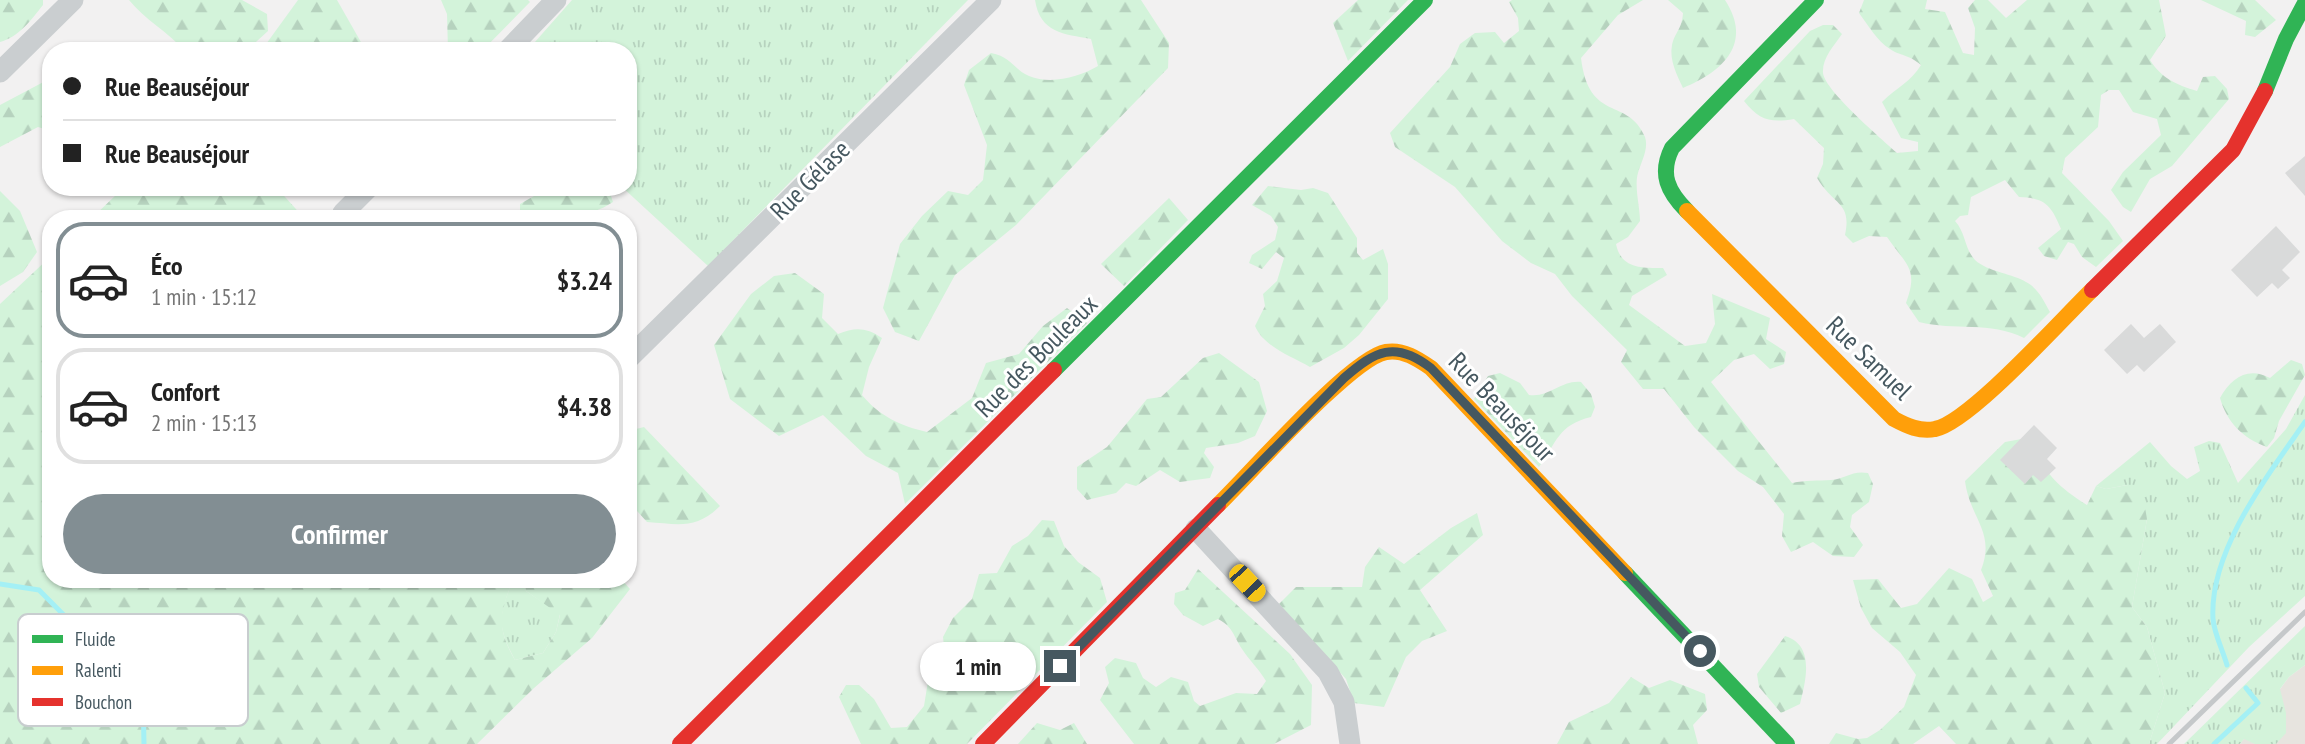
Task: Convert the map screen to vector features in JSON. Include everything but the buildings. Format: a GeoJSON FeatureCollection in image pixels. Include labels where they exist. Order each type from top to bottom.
{"type":"FeatureCollection","features":[{"type":"Feature","properties":{"kind":"street"},"geometry":{"type":"LineString","coordinates":[[0,72],[73,0]]}},
{"type":"Feature","properties":{"kind":"street"},"geometry":{"type":"LineString","coordinates":[[516,42],[556,0]]}},
{"type":"Feature","properties":{"kind":"street","name":"Rue Gélase"},"geometry":{"type":"LineString","coordinates":[[637,350],[991,0]]}},
{"type":"Feature","properties":{"kind":"street","name":"Rue des Bouleaux"},"geometry":{"type":"LineString","coordinates":[[680,744],[1425,0]]}},
{"type":"Feature","properties":{"kind":"street","name":"Rue Samuel"},"geometry":{"type":"LineString","coordinates":[[1816,0],[1677,141],[1665,163],[1664,178],[1669,191],[1678,202],[1894,419],[1906,426],[1934,432],[1958,421],[1974,406],[2234,150],[2253,121],[2284,37],[2305,3]]}},
{"type":"Feature","properties":{"kind":"street"},"geometry":{"type":"LineString","coordinates":[[350,210],[362,196]]}},
{"type":"Feature","properties":{"kind":"street","name":"Rue Beauséjour"},"geometry":{"type":"LineString","coordinates":[[983,744],[1362,363],[1385,351],[1409,355],[1423,362],[1438,375],[1787,744]]}},
{"type":"Feature","properties":{"kind":"street"},"geometry":{"type":"LineString","coordinates":[[1196,529],[1328,672],[1343,702],[1350,744]]}},
{"type":"Feature","properties":{"kind":"shaded area"},"geometry":{"type":"Polygon","coordinates":[[[2305,665],[2305,744],[2240,744],[2289,677],[2305,665]]]}},
{"type":"Feature","properties":{"kind":"green space"},"geometry":{"type":"Polygon","coordinates":[[[0,0],[43,0],[43,5],[19,32],[0,42],[0,0]]]}},
{"type":"Feature","properties":{"kind":"green space"},"geometry":{"type":"Polygon","coordinates":[[[129,0],[242,0],[267,14],[268,31],[256,42],[176,42],[129,0]]]}},
{"type":"Feature","properties":{"kind":"green space"},"geometry":{"type":"Polygon","coordinates":[[[298,0],[337,0],[361,42],[268,42],[298,0]]]}},
{"type":"Feature","properties":{"kind":"green space"},"geometry":{"type":"Polygon","coordinates":[[[441,0],[530,2],[491,42],[448,42],[447,14],[441,0]]]}},
{"type":"Feature","properties":{"kind":"green space"},"geometry":{"type":"Polygon","coordinates":[[[572,0],[968,0],[708,266],[632,196],[637,196],[637,42],[535,42],[572,0]]]}},
{"type":"Feature","properties":{"kind":"green space"},"geometry":{"type":"Polygon","coordinates":[[[1035,0],[1141,0],[1169,43],[1168,68],[1016,225],[955,275],[919,341],[895,332],[883,308],[900,244],[922,216],[948,191],[968,195],[983,180],[987,145],[964,85],[969,70],[991,53],[1004,57],[1029,76],[1046,80],[1074,76],[1098,66],[1091,39],[1063,33],[1048,26],[1038,11],[1035,0]]]}},
{"type":"Feature","properties":{"kind":"green space"},"geometry":{"type":"Polygon","coordinates":[[[1358,0],[1408,0],[1348,61],[1333,23],[1358,0]]]}},
{"type":"Feature","properties":{"kind":"green space"},"geometry":{"type":"Polygon","coordinates":[[[1643,0],[1618,15],[1581,58],[1585,79],[1592,92],[1600,101],[1638,125],[1646,142],[1637,178],[1640,221],[1628,237],[1616,244],[1622,258],[1628,263],[1640,267],[1663,268],[1667,275],[1632,296],[1629,305],[1685,346],[1706,343],[1715,324],[1712,294],[1770,318],[1766,339],[1786,352],[1784,364],[1770,369],[1754,354],[1734,360],[1711,382],[1792,483],[1831,480],[1868,473],[1873,484],[1869,502],[1852,515],[1850,527],[1863,545],[1854,557],[1833,556],[1813,542],[1791,552],[1782,536],[1784,514],[1763,487],[1738,471],[1694,427],[1664,389],[1643,389],[1621,362],[1627,350],[1572,296],[1555,274],[1531,263],[1502,241],[1455,187],[1395,147],[1390,133],[1450,67],[1460,44],[1475,33],[1495,32],[1504,43],[1519,31],[1518,18],[1509,2],[1643,0]]]}},
{"type":"Feature","properties":{"kind":"green space"},"geometry":{"type":"Polygon","coordinates":[[[1668,0],[1725,0],[1733,15],[1736,29],[1735,42],[1722,64],[1683,88],[1671,51],[1683,13],[1668,0]]]}},
{"type":"Feature","properties":{"kind":"green space"},"geometry":{"type":"Polygon","coordinates":[[[1864,0],[1927,0],[1925,9],[1945,12],[1963,53],[1974,55],[1975,28],[1968,8],[1975,0],[1988,0],[2006,18],[2027,0],[2159,0],[2166,36],[2150,60],[2154,66],[2170,80],[2197,91],[2203,77],[2215,76],[2227,89],[2229,99],[2172,166],[2150,179],[2131,212],[2123,207],[2111,190],[2123,172],[2161,135],[2157,119],[2133,112],[2119,90],[2109,90],[2101,95],[2098,127],[2065,158],[2062,173],[2109,221],[2123,241],[2096,267],[2082,257],[2074,244],[2068,242],[2057,260],[2044,256],[2038,248],[2061,229],[2057,221],[2046,204],[2019,197],[2005,180],[1971,197],[1968,215],[1960,216],[1955,221],[1975,260],[2030,285],[2050,312],[2024,338],[1985,328],[1919,322],[1906,303],[1911,282],[1909,267],[1887,237],[1869,236],[1853,243],[1845,235],[1847,224],[1844,210],[1817,178],[1823,164],[1824,148],[1794,119],[1766,119],[1744,101],[1810,31],[1823,25],[1833,25],[1842,34],[1824,62],[1823,73],[1826,81],[1843,103],[1897,153],[1918,151],[1918,142],[1901,138],[1882,102],[1921,65],[1885,46],[1877,37],[1859,13],[1864,0]]]}},
{"type":"Feature","properties":{"kind":"green space"},"geometry":{"type":"Polygon","coordinates":[[[2201,0],[2255,0],[2276,20],[2255,37],[2245,35],[2246,21],[2201,0]]]}},
{"type":"Feature","properties":{"kind":"green space"},"geometry":{"type":"Polygon","coordinates":[[[42,83],[42,128],[38,127],[0,147],[0,105],[42,83]]]}},
{"type":"Feature","properties":{"kind":"green space"},"geometry":{"type":"Polygon","coordinates":[[[1268,186],[1301,190],[1313,188],[1328,193],[1357,238],[1357,253],[1363,260],[1383,249],[1388,264],[1388,299],[1359,335],[1344,348],[1310,367],[1271,345],[1255,326],[1265,306],[1263,294],[1277,281],[1284,258],[1276,252],[1262,269],[1249,263],[1252,255],[1275,240],[1278,227],[1271,216],[1252,205],[1268,186]]]}},
{"type":"Feature","properties":{"kind":"green space"},"geometry":{"type":"Polygon","coordinates":[[[0,191],[20,211],[37,252],[23,272],[0,286],[0,191]]]}},
{"type":"Feature","properties":{"kind":"green space"},"geometry":{"type":"Polygon","coordinates":[[[115,196],[284,196],[297,210],[100,210],[115,196]]]}},
{"type":"Feature","properties":{"kind":"green space"},"geometry":{"type":"Polygon","coordinates":[[[534,196],[611,196],[613,202],[598,210],[520,210],[520,204],[534,196]]]}},
{"type":"Feature","properties":{"kind":"green space"},"geometry":{"type":"Polygon","coordinates":[[[1169,198],[1188,220],[1124,286],[1101,264],[1169,198]]]}},
{"type":"Feature","properties":{"kind":"green space"},"geometry":{"type":"Polygon","coordinates":[[[42,264],[42,588],[510,588],[502,620],[505,638],[515,660],[543,653],[556,632],[560,615],[526,588],[630,589],[592,638],[534,688],[477,744],[0,744],[0,304],[42,264]]]}},
{"type":"Feature","properties":{"kind":"green space"},"geometry":{"type":"Polygon","coordinates":[[[795,273],[824,294],[822,318],[838,334],[860,329],[882,338],[869,367],[862,395],[891,419],[927,432],[972,398],[986,363],[1019,354],[1043,326],[1067,308],[1087,323],[905,504],[898,473],[866,456],[823,415],[779,436],[730,399],[714,345],[751,294],[774,276],[795,273]]]}},
{"type":"Feature","properties":{"kind":"green space"},"geometry":{"type":"Polygon","coordinates":[[[1219,353],[1259,382],[1267,411],[1255,436],[1238,443],[1206,448],[1204,453],[1214,467],[1210,478],[1180,482],[1160,470],[1136,486],[1126,483],[1116,493],[1087,500],[1077,489],[1077,467],[1107,447],[1147,399],[1161,397],[1203,358],[1219,353]]]}},
{"type":"Feature","properties":{"kind":"green space"},"geometry":{"type":"Polygon","coordinates":[[[2291,360],[2302,364],[2305,375],[2267,447],[2250,439],[2231,422],[2220,398],[2229,385],[2241,376],[2254,373],[2270,378],[2291,360]]]}},
{"type":"Feature","properties":{"kind":"green space"},"geometry":{"type":"Polygon","coordinates":[[[1500,373],[1520,383],[1529,395],[1543,394],[1574,382],[1581,382],[1591,394],[1595,407],[1591,417],[1580,420],[1565,430],[1539,467],[1474,399],[1488,376],[1500,373]]]}},
{"type":"Feature","properties":{"kind":"green space"},"geometry":{"type":"Polygon","coordinates":[[[2305,395],[2305,596],[2249,647],[2157,744],[2149,744],[2165,693],[2147,627],[2132,607],[2147,519],[2127,485],[2106,489],[2096,486],[2150,442],[2171,466],[2187,479],[2200,471],[2194,447],[2209,441],[2220,443],[2238,483],[2286,429],[2305,395]]]}},
{"type":"Feature","properties":{"kind":"green space"},"geometry":{"type":"Polygon","coordinates":[[[644,427],[720,506],[703,519],[686,524],[647,522],[637,511],[637,429],[644,427]]]}},
{"type":"Feature","properties":{"kind":"green space"},"geometry":{"type":"Polygon","coordinates":[[[2027,438],[2051,476],[2087,505],[2096,486],[2106,489],[2127,485],[2143,496],[2147,519],[2132,607],[2147,627],[2165,693],[2149,744],[1956,744],[1939,726],[1913,744],[1829,744],[1836,733],[1858,739],[1867,738],[1880,730],[1904,707],[1916,675],[1900,652],[1872,628],[1861,608],[1853,580],[1878,579],[1901,608],[1917,604],[1949,568],[1972,579],[1983,602],[1993,596],[1981,570],[1985,557],[1984,535],[1965,481],[2005,442],[2027,438]]]}},
{"type":"Feature","properties":{"kind":"green space"},"geometry":{"type":"Polygon","coordinates":[[[1477,513],[1483,535],[1420,590],[1447,631],[1422,641],[1406,657],[1384,707],[1354,703],[1346,679],[1279,604],[1296,587],[1362,587],[1365,567],[1379,547],[1404,564],[1451,528],[1477,513]]]}},
{"type":"Feature","properties":{"kind":"green space"},"geometry":{"type":"Polygon","coordinates":[[[1042,520],[1054,521],[1064,546],[1078,562],[1100,578],[1107,602],[967,744],[861,744],[839,697],[846,685],[859,685],[874,699],[891,728],[907,727],[924,706],[929,675],[946,664],[943,637],[953,618],[972,599],[979,574],[997,573],[1012,546],[1028,536],[1042,520]]]}},
{"type":"Feature","properties":{"kind":"green space"},"geometry":{"type":"Polygon","coordinates":[[[1198,569],[1290,654],[1312,685],[1311,725],[1274,744],[1134,744],[1100,700],[1109,683],[1105,667],[1115,658],[1136,663],[1143,678],[1156,687],[1171,677],[1188,682],[1194,701],[1200,706],[1236,693],[1257,694],[1266,681],[1230,628],[1218,619],[1203,626],[1183,615],[1174,604],[1175,593],[1185,590],[1198,569]]]}},
{"type":"Feature","properties":{"kind":"green space"},"geometry":{"type":"Polygon","coordinates":[[[510,588],[526,588],[560,614],[556,632],[543,653],[515,660],[502,629],[505,602],[510,588]]]}},
{"type":"Feature","properties":{"kind":"green space"},"geometry":{"type":"Polygon","coordinates":[[[2305,626],[2305,665],[2289,677],[2280,689],[2286,713],[2286,733],[2276,744],[2255,744],[2244,739],[2240,744],[2184,744],[2305,626]]]}},
{"type":"Feature","properties":{"kind":"green space"},"geometry":{"type":"Polygon","coordinates":[[[1785,636],[1801,647],[1805,655],[1806,674],[1800,704],[1781,713],[1759,687],[1757,674],[1785,636]]]}},
{"type":"Feature","properties":{"kind":"green space"},"geometry":{"type":"Polygon","coordinates":[[[1631,677],[1649,688],[1670,680],[1705,694],[1707,710],[1693,725],[1698,744],[1557,744],[1569,722],[1609,703],[1631,677]]]}},
{"type":"Feature","properties":{"kind":"green space"},"geometry":{"type":"Polygon","coordinates":[[[1037,723],[1060,730],[1074,723],[1087,744],[1018,744],[1037,723]]]}},
{"type":"Feature","properties":{"kind":"waterway"},"geometry":{"type":"LineString","coordinates":[[2227,665],[2213,619],[2214,593],[2220,567],[2244,515],[2305,422]]}},
{"type":"Feature","properties":{"kind":"waterway"},"geometry":{"type":"LineString","coordinates":[[0,584],[39,590],[63,614]]}},
{"type":"Feature","properties":{"kind":"waterway"},"geometry":{"type":"LineString","coordinates":[[2214,744],[2258,703],[2246,688]]}},
{"type":"Feature","properties":{"kind":"waterway"},"geometry":{"type":"LineString","coordinates":[[144,726],[144,744]]}},
{"type":"Feature","properties":{"kind":"railway"},"geometry":{"type":"LineString","coordinates":[[2169,744],[2305,612]]}},
{"type":"Feature","properties":{"kind":"traffic: fast"},"geometry":{"type":"LineString","coordinates":[[1054,370],[1425,0]]}},
{"type":"Feature","properties":{"kind":"traffic: fast"},"geometry":{"type":"LineString","coordinates":[[1687,211],[1670,190],[1666,174],[1672,148],[1816,0]]}},
{"type":"Feature","properties":{"kind":"traffic: fast"},"geometry":{"type":"LineString","coordinates":[[2265,91],[2286,39],[2305,3]]}},
{"type":"Feature","properties":{"kind":"traffic: fast"},"geometry":{"type":"LineString","coordinates":[[1625,573],[1787,744]]}},
{"type":"Feature","properties":{"kind":"traffic: slow"},"geometry":{"type":"LineString","coordinates":[[1687,211],[1894,419],[1919,429],[1935,429],[1970,409],[2092,290]]}},
{"type":"Feature","properties":{"kind":"traffic: slow"},"geometry":{"type":"LineString","coordinates":[[1218,505],[1300,420],[1349,374],[1370,359],[1386,352],[1404,353],[1431,368],[1625,573]]}},
{"type":"Feature","properties":{"kind":"traffic: jam"},"geometry":{"type":"LineString","coordinates":[[2092,290],[2233,150],[2265,91]]}},
{"type":"Feature","properties":{"kind":"traffic: jam"},"geometry":{"type":"LineString","coordinates":[[680,744],[1054,370]]}},
{"type":"Feature","properties":{"kind":"traffic: jam"},"geometry":{"type":"LineString","coordinates":[[983,744],[1218,505]]}},
{"type":"Feature","properties":{"kind":"route"},"geometry":{"type":"LineString","coordinates":[[1060,666],[1344,378],[1362,363],[1385,351],[1409,355],[1431,368],[1700,651]]}}]}
